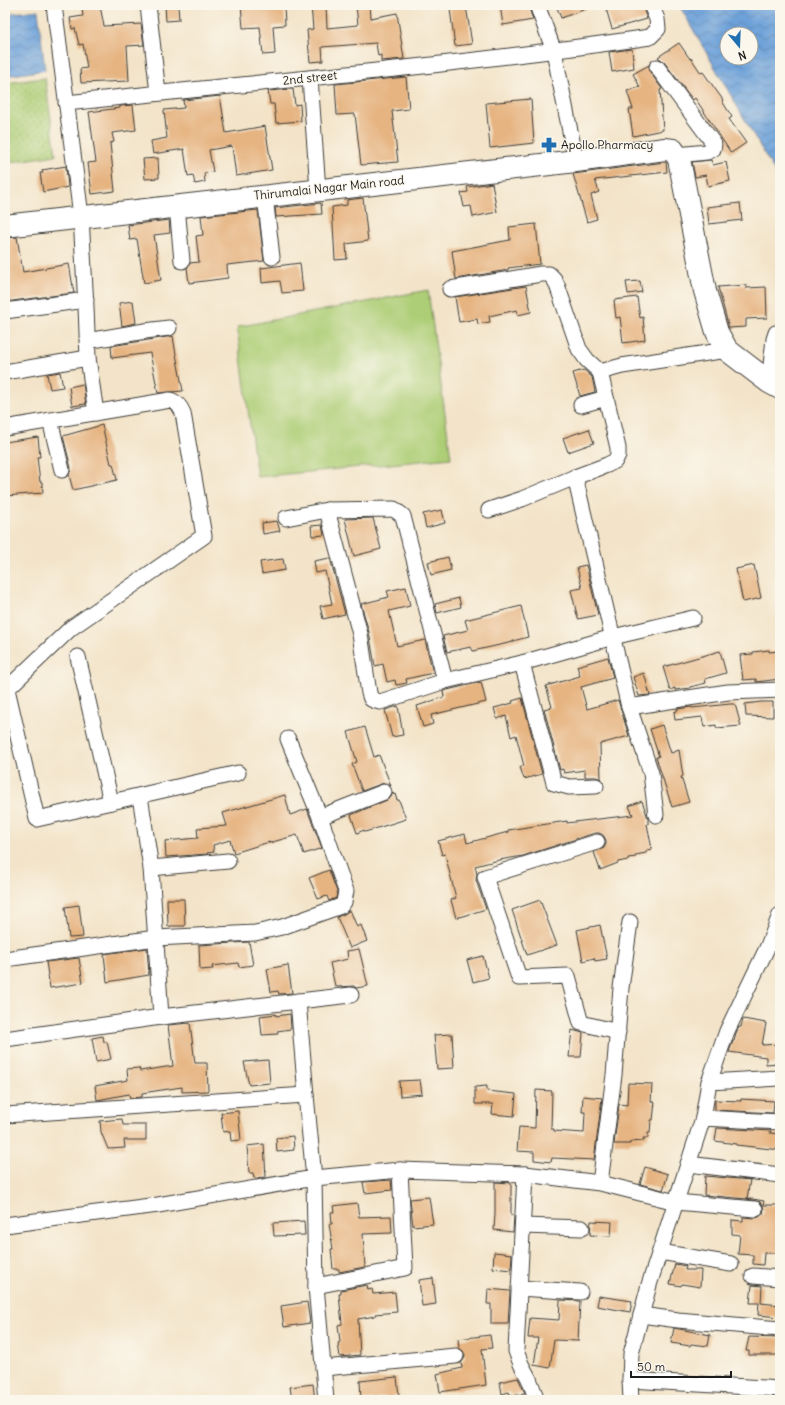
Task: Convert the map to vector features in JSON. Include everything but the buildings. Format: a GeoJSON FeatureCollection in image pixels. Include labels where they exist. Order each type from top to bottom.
{"type":"FeatureCollection","features":[{"type":"Feature","properties":{"kind":"street"},"geometry":{"type":"LineString","coordinates":[[54,5],[81,216],[88,358],[96,413]]}},
{"type":"Feature","properties":{"kind":"street"},"geometry":{"type":"LineString","coordinates":[[148,5],[158,93]]}},
{"type":"Feature","properties":{"kind":"street"},"geometry":{"type":"LineString","coordinates":[[537,5],[554,51],[576,161]]}},
{"type":"Feature","properties":{"kind":"street","name":"2nd street"},"geometry":{"type":"LineString","coordinates":[[66,103],[554,51],[650,37],[658,29],[657,19],[651,5]]}},
{"type":"Feature","properties":{"kind":"street"},"geometry":{"type":"LineString","coordinates":[[657,67],[714,144],[713,149],[707,152],[677,155],[695,232],[705,291],[716,332],[727,350],[774,385]]}},
{"type":"Feature","properties":{"kind":"street"},"geometry":{"type":"LineString","coordinates":[[310,78],[318,190]]}},
{"type":"Feature","properties":{"kind":"street","name":"Thirumalai Nagar Main road"},"geometry":{"type":"LineString","coordinates":[[5,226],[81,216],[576,161],[665,149],[673,150],[677,155]]}},
{"type":"Feature","properties":{"kind":"street"},"geometry":{"type":"LineString","coordinates":[[265,196],[272,257]]}},
{"type":"Feature","properties":{"kind":"street"},"geometry":{"type":"LineString","coordinates":[[177,206],[182,260]]}},
{"type":"Feature","properties":{"kind":"street"},"geometry":{"type":"LineString","coordinates":[[450,289],[549,274],[557,285],[579,349],[600,372],[618,448],[618,455],[615,461],[607,466],[575,477],[522,499],[489,510]]}},
{"type":"Feature","properties":{"kind":"street"},"geometry":{"type":"LineString","coordinates":[[5,312],[85,295]]}},
{"type":"Feature","properties":{"kind":"street"},"geometry":{"type":"LineString","coordinates":[[87,341],[169,328]]}},
{"type":"Feature","properties":{"kind":"street"},"geometry":{"type":"LineString","coordinates":[[774,385],[774,339],[776,334],[780,332]]}},
{"type":"Feature","properties":{"kind":"street"},"geometry":{"type":"LineString","coordinates":[[600,372],[622,366],[727,350]]}},
{"type":"Feature","properties":{"kind":"street"},"geometry":{"type":"LineString","coordinates":[[5,372],[88,358]]}},
{"type":"Feature","properties":{"kind":"street"},"geometry":{"type":"LineString","coordinates":[[581,405],[606,398]]}},
{"type":"Feature","properties":{"kind":"street"},"geometry":{"type":"LineString","coordinates":[[5,428],[170,400],[175,402],[183,412],[204,536],[71,628],[7,689],[37,819],[238,773]]}},
{"type":"Feature","properties":{"kind":"street"},"geometry":{"type":"LineString","coordinates":[[50,420],[62,470]]}},
{"type":"Feature","properties":{"kind":"street"},"geometry":{"type":"LineString","coordinates":[[575,477],[630,708],[651,774],[656,815]]}},
{"type":"Feature","properties":{"kind":"street"},"geometry":{"type":"LineString","coordinates":[[286,518],[327,510],[394,509],[403,516],[445,681]]}},
{"type":"Feature","properties":{"kind":"street"},"geometry":{"type":"LineString","coordinates":[[327,510],[360,634],[371,699],[376,702],[445,681],[522,663],[613,637],[692,618]]}},
{"type":"Feature","properties":{"kind":"street"},"geometry":{"type":"LineString","coordinates":[[78,657],[111,802]]}},
{"type":"Feature","properties":{"kind":"street"},"geometry":{"type":"LineString","coordinates":[[522,663],[554,782],[569,786],[596,786]]}},
{"type":"Feature","properties":{"kind":"street"},"geometry":{"type":"LineString","coordinates":[[630,708],[728,692],[780,690]]}},
{"type":"Feature","properties":{"kind":"street"},"geometry":{"type":"LineString","coordinates":[[5,959],[156,938],[255,933],[282,927],[341,906],[344,902],[346,891],[320,817],[288,739]]}},
{"type":"Feature","properties":{"kind":"street"},"geometry":{"type":"LineString","coordinates":[[320,817],[384,792]]}},
{"type":"Feature","properties":{"kind":"street"},"geometry":{"type":"LineString","coordinates":[[140,796],[151,868],[161,1016]]}},
{"type":"Feature","properties":{"kind":"street"},"geometry":{"type":"LineString","coordinates":[[597,842],[485,877],[519,978],[568,976],[582,1023],[618,1032]]}},
{"type":"Feature","properties":{"kind":"street"},"geometry":{"type":"LineString","coordinates":[[151,868],[228,861]]}},
{"type":"Feature","properties":{"kind":"street"},"geometry":{"type":"LineString","coordinates":[[631,1400],[631,1354],[649,1284],[703,1118],[709,1082],[727,1032],[768,946],[780,915]]}},
{"type":"Feature","properties":{"kind":"street"},"geometry":{"type":"LineString","coordinates":[[600,1183],[614,1075],[621,988],[630,922]]}},
{"type":"Feature","properties":{"kind":"street"},"geometry":{"type":"LineString","coordinates":[[5,1039],[161,1016],[352,995]]}},
{"type":"Feature","properties":{"kind":"street"},"geometry":{"type":"LineString","coordinates":[[298,1001],[314,1178],[316,1286],[326,1400]]}},
{"type":"Feature","properties":{"kind":"street"},"geometry":{"type":"LineString","coordinates":[[709,1082],[780,1078]]}},
{"type":"Feature","properties":{"kind":"street"},"geometry":{"type":"LineString","coordinates":[[5,1115],[306,1095]]}},
{"type":"Feature","properties":{"kind":"street"},"geometry":{"type":"LineString","coordinates":[[703,1118],[780,1122]]}},
{"type":"Feature","properties":{"kind":"street"},"geometry":{"type":"LineString","coordinates":[[688,1164],[780,1175]]}},
{"type":"Feature","properties":{"kind":"street"},"geometry":{"type":"LineString","coordinates":[[316,1286],[405,1268],[400,1170]]}},
{"type":"Feature","properties":{"kind":"street"},"geometry":{"type":"LineString","coordinates":[[5,1225],[158,1205],[314,1178],[400,1170],[525,1174],[600,1183],[676,1202],[755,1209]]}},
{"type":"Feature","properties":{"kind":"street"},"geometry":{"type":"LineString","coordinates":[[525,1174],[516,1351],[529,1379],[536,1400]]}},
{"type":"Feature","properties":{"kind":"street"},"geometry":{"type":"LineString","coordinates":[[523,1226],[582,1228]]}},
{"type":"Feature","properties":{"kind":"street"},"geometry":{"type":"LineString","coordinates":[[660,1252],[731,1264]]}},
{"type":"Feature","properties":{"kind":"street"},"geometry":{"type":"LineString","coordinates":[[753,1276],[780,1278]]}},
{"type":"Feature","properties":{"kind":"street"},"geometry":{"type":"LineString","coordinates":[[519,1288],[580,1292]]}},
{"type":"Feature","properties":{"kind":"street"},"geometry":{"type":"LineString","coordinates":[[641,1315],[678,1320],[780,1329]]}},
{"type":"Feature","properties":{"kind":"street"},"geometry":{"type":"LineString","coordinates":[[323,1368],[456,1356]]}},
{"type":"Feature","properties":{"kind":"street"},"geometry":{"type":"LineString","coordinates":[[630,1380],[780,1390]]}},
{"type":"Feature","properties":{"kind":"green space"},"geometry":{"type":"Polygon","coordinates":[[[45,78],[56,155],[5,163],[5,83],[45,78]]]}},
{"type":"Feature","properties":{"kind":"green space"},"geometry":{"type":"Polygon","coordinates":[[[428,290],[451,458],[257,477],[237,327],[428,290]]]}},
{"type":"Feature","properties":{"kind":"water"},"geometry":{"type":"Polygon","coordinates":[[[679,5],[780,5],[780,177],[776,174],[679,5]]]}},
{"type":"Feature","properties":{"kind":"water"},"geometry":{"type":"Polygon","coordinates":[[[38,10],[45,70],[5,76],[5,14],[38,10]]]}},
{"type":"Feature","properties":{"kind":"place","name":"Apollo Pharmacy"},"geometry":{"type":"Point","coordinates":[549,145]}}]}
